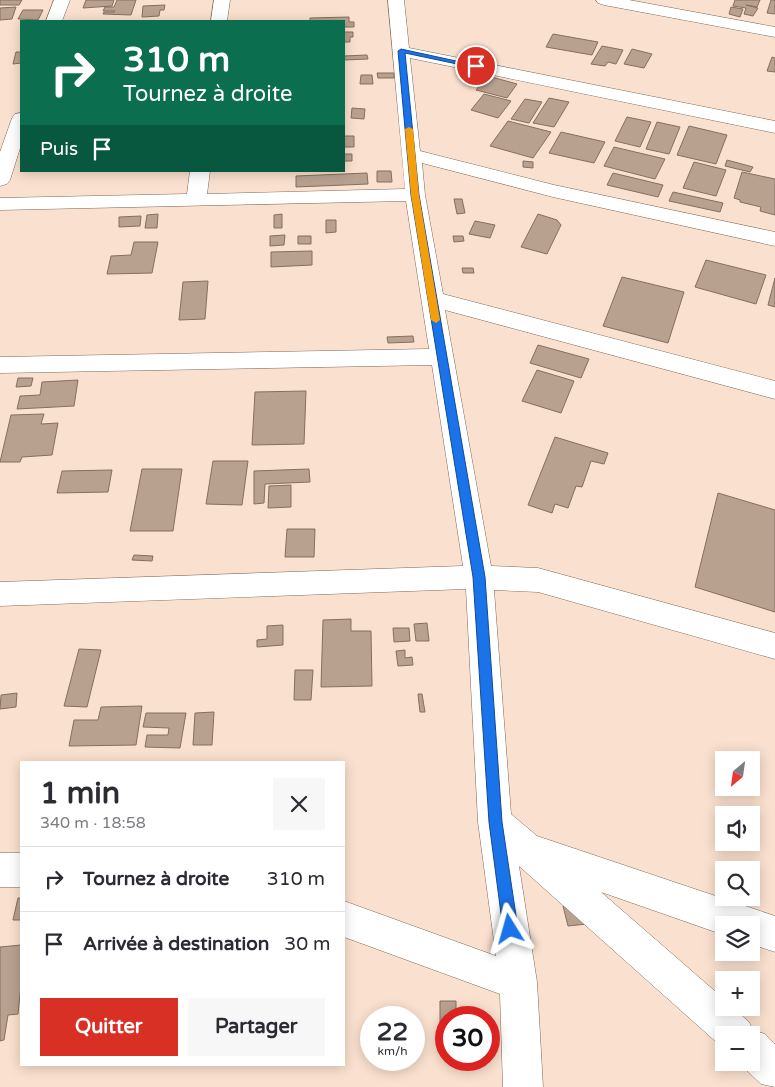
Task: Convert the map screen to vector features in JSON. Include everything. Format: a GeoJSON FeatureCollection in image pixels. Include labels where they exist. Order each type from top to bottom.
{"type":"FeatureCollection","features":[{"type":"Feature","properties":{"kind":"street"},"geometry":{"type":"LineString","coordinates":[[54,20],[62,0]]}},
{"type":"Feature","properties":{"kind":"street"},"geometry":{"type":"LineString","coordinates":[[219,20],[222,0]]}},
{"type":"Feature","properties":{"kind":"street"},"geometry":{"type":"LineString","coordinates":[[396,0],[415,195],[479,577],[496,822],[518,982],[523,1087]]}},
{"type":"Feature","properties":{"kind":"street"},"geometry":{"type":"LineString","coordinates":[[604,0],[775,32]]}},
{"type":"Feature","properties":{"kind":"street"},"geometry":{"type":"LineString","coordinates":[[401,51],[775,127]]}},
{"type":"Feature","properties":{"kind":"street"},"geometry":{"type":"LineString","coordinates":[[0,180],[20,121]]}},
{"type":"Feature","properties":{"kind":"street"},"geometry":{"type":"LineString","coordinates":[[412,155],[553,191],[775,239]]}},
{"type":"Feature","properties":{"kind":"street"},"geometry":{"type":"LineString","coordinates":[[196,200],[200,172]]}},
{"type":"Feature","properties":{"kind":"street"},"geometry":{"type":"LineString","coordinates":[[0,204],[415,195]]}},
{"type":"Feature","properties":{"kind":"street"},"geometry":{"type":"LineString","coordinates":[[432,299],[775,390]]}},
{"type":"Feature","properties":{"kind":"street"},"geometry":{"type":"LineString","coordinates":[[0,365],[442,357]]}},
{"type":"Feature","properties":{"kind":"street"},"geometry":{"type":"LineString","coordinates":[[0,594],[479,577],[538,580],[775,646]]}},
{"type":"Feature","properties":{"kind":"street"},"geometry":{"type":"LineString","coordinates":[[496,822],[726,1026]]}},
{"type":"Feature","properties":{"kind":"street"},"geometry":{"type":"LineString","coordinates":[[526,849],[721,916]]}},
{"type":"Feature","properties":{"kind":"street"},"geometry":{"type":"LineString","coordinates":[[0,870],[20,870]]}},
{"type":"Feature","properties":{"kind":"street"},"geometry":{"type":"LineString","coordinates":[[345,919],[518,982]]}},
{"type":"Feature","properties":{"kind":"street"},"geometry":{"type":"LineString","coordinates":[[760,929],[775,934]]}},
{"type":"Feature","properties":{"kind":"street"},"geometry":{"type":"LineString","coordinates":[[760,1056],[775,1070]]}},
{"type":"Feature","properties":{"kind":"building"},"geometry":{"type":"Polygon","coordinates":[[[0,0],[22,0],[19,5],[0,5],[0,0]]]}},
{"type":"Feature","properties":{"kind":"building"},"geometry":{"type":"Polygon","coordinates":[[[86,0],[114,0],[112,6],[83,8],[86,0]]]}},
{"type":"Feature","properties":{"kind":"building"},"geometry":{"type":"Polygon","coordinates":[[[117,0],[136,0],[131,15],[103,14],[104,12],[115,11],[103,11],[105,7],[114,7],[117,0]]]}},
{"type":"Feature","properties":{"kind":"building"},"geometry":{"type":"Polygon","coordinates":[[[735,0],[760,0],[757,7],[746,5],[758,8],[753,16],[744,14],[746,8],[733,6],[735,0]]]}},
{"type":"Feature","properties":{"kind":"building"},"geometry":{"type":"Polygon","coordinates":[[[771,0],[775,0],[775,14],[767,13],[771,0]]]}},
{"type":"Feature","properties":{"kind":"building"},"geometry":{"type":"Polygon","coordinates":[[[165,5],[164,10],[160,10],[159,16],[142,17],[143,6],[165,5]]]}},
{"type":"Feature","properties":{"kind":"building"},"geometry":{"type":"Polygon","coordinates":[[[16,7],[12,19],[0,20],[0,8],[16,7]]]}},
{"type":"Feature","properties":{"kind":"building"},"geometry":{"type":"Polygon","coordinates":[[[731,7],[743,9],[740,17],[729,14],[731,7]]]}},
{"type":"Feature","properties":{"kind":"building"},"geometry":{"type":"Polygon","coordinates":[[[23,10],[43,10],[38,20],[18,19],[23,10]]]}},
{"type":"Feature","properties":{"kind":"building"},"geometry":{"type":"Polygon","coordinates":[[[349,17],[349,22],[354,22],[354,27],[345,27],[345,20],[310,20],[310,18],[349,17]]]}},
{"type":"Feature","properties":{"kind":"building"},"geometry":{"type":"Polygon","coordinates":[[[345,32],[353,32],[350,42],[345,42],[345,32]]]}},
{"type":"Feature","properties":{"kind":"building"},"geometry":{"type":"Polygon","coordinates":[[[553,34],[598,42],[592,55],[546,47],[553,34]]]}},
{"type":"Feature","properties":{"kind":"building"},"geometry":{"type":"Polygon","coordinates":[[[602,46],[623,50],[616,64],[608,62],[605,66],[591,64],[602,46]]]}},
{"type":"Feature","properties":{"kind":"building"},"geometry":{"type":"Polygon","coordinates":[[[632,49],[652,54],[644,68],[624,64],[632,49]]]}},
{"type":"Feature","properties":{"kind":"building"},"geometry":{"type":"Polygon","coordinates":[[[16,52],[20,52],[20,63],[13,64],[16,52]]]}},
{"type":"Feature","properties":{"kind":"building"},"geometry":{"type":"Polygon","coordinates":[[[367,55],[368,59],[345,60],[345,56],[367,55]]]}},
{"type":"Feature","properties":{"kind":"building"},"geometry":{"type":"Polygon","coordinates":[[[772,57],[775,58],[775,72],[767,71],[772,57]]]}},
{"type":"Feature","properties":{"kind":"building"},"geometry":{"type":"Polygon","coordinates":[[[377,73],[394,73],[394,78],[378,78],[377,73]]]}},
{"type":"Feature","properties":{"kind":"building"},"geometry":{"type":"Polygon","coordinates":[[[361,75],[372,75],[373,84],[360,84],[361,75]]]}},
{"type":"Feature","properties":{"kind":"building"},"geometry":{"type":"Polygon","coordinates":[[[488,76],[517,84],[507,98],[476,90],[488,76]]]}},
{"type":"Feature","properties":{"kind":"building"},"geometry":{"type":"Polygon","coordinates":[[[484,94],[511,101],[498,118],[471,110],[484,94]]]}},
{"type":"Feature","properties":{"kind":"building"},"geometry":{"type":"Polygon","coordinates":[[[549,98],[569,102],[554,127],[533,123],[549,98]]]}},
{"type":"Feature","properties":{"kind":"building"},"geometry":{"type":"Polygon","coordinates":[[[525,99],[542,102],[529,123],[511,119],[525,99]]]}},
{"type":"Feature","properties":{"kind":"building"},"geometry":{"type":"Polygon","coordinates":[[[352,108],[365,109],[364,119],[351,118],[352,108]]]}},
{"type":"Feature","properties":{"kind":"building"},"geometry":{"type":"Polygon","coordinates":[[[627,117],[651,122],[640,147],[615,141],[627,117]]]}},
{"type":"Feature","properties":{"kind":"building"},"geometry":{"type":"Polygon","coordinates":[[[508,121],[551,132],[533,158],[490,146],[508,121]]]}},
{"type":"Feature","properties":{"kind":"building"},"geometry":{"type":"Polygon","coordinates":[[[657,122],[680,127],[669,154],[646,149],[657,122]]]}},
{"type":"Feature","properties":{"kind":"building"},"geometry":{"type":"Polygon","coordinates":[[[689,126],[727,135],[716,164],[677,155],[689,126]]]}},
{"type":"Feature","properties":{"kind":"building"},"geometry":{"type":"Polygon","coordinates":[[[561,132],[605,142],[594,163],[549,153],[561,132]]]}},
{"type":"Feature","properties":{"kind":"building"},"geometry":{"type":"Polygon","coordinates":[[[345,136],[354,136],[354,147],[345,147],[345,136]]]}},
{"type":"Feature","properties":{"kind":"building"},"geometry":{"type":"Polygon","coordinates":[[[614,147],[665,159],[655,179],[604,166],[614,147]]]}},
{"type":"Feature","properties":{"kind":"building"},"geometry":{"type":"Polygon","coordinates":[[[345,154],[352,154],[352,161],[345,161],[345,154]]]}},
{"type":"Feature","properties":{"kind":"building"},"geometry":{"type":"Polygon","coordinates":[[[727,160],[753,167],[750,172],[725,166],[727,160]]]}},
{"type":"Feature","properties":{"kind":"building"},"geometry":{"type":"Polygon","coordinates":[[[523,161],[533,162],[533,168],[523,167],[523,161]]]}},
{"type":"Feature","properties":{"kind":"building"},"geometry":{"type":"Polygon","coordinates":[[[694,162],[726,170],[716,196],[683,188],[694,162]]]}},
{"type":"Feature","properties":{"kind":"building"},"geometry":{"type":"Polygon","coordinates":[[[377,171],[391,171],[392,182],[377,182],[377,171]]]}},
{"type":"Feature","properties":{"kind":"building"},"geometry":{"type":"Polygon","coordinates":[[[742,172],[775,179],[775,215],[760,211],[761,207],[740,202],[740,200],[734,198],[742,172]]]}},
{"type":"Feature","properties":{"kind":"building"},"geometry":{"type":"Polygon","coordinates":[[[367,173],[368,184],[296,187],[296,176],[367,173]]]}},
{"type":"Feature","properties":{"kind":"building"},"geometry":{"type":"Polygon","coordinates":[[[613,173],[663,185],[658,197],[607,185],[613,173]]]}},
{"type":"Feature","properties":{"kind":"building"},"geometry":{"type":"Polygon","coordinates":[[[673,192],[723,203],[720,212],[669,201],[673,192]]]}},
{"type":"Feature","properties":{"kind":"building"},"geometry":{"type":"Polygon","coordinates":[[[454,199],[462,199],[465,213],[457,214],[454,199]]]}},
{"type":"Feature","properties":{"kind":"building"},"geometry":{"type":"Polygon","coordinates":[[[158,214],[157,228],[145,228],[147,215],[158,214]]]}},
{"type":"Feature","properties":{"kind":"building"},"geometry":{"type":"Polygon","coordinates":[[[282,214],[282,228],[274,228],[274,215],[282,214]]]}},
{"type":"Feature","properties":{"kind":"building"},"geometry":{"type":"Polygon","coordinates":[[[538,214],[557,220],[561,225],[547,254],[521,247],[538,214]]]}},
{"type":"Feature","properties":{"kind":"building"},"geometry":{"type":"Polygon","coordinates":[[[141,216],[140,226],[119,227],[119,217],[141,216]]]}},
{"type":"Feature","properties":{"kind":"building"},"geometry":{"type":"Polygon","coordinates":[[[326,220],[336,220],[336,232],[326,233],[326,220]]]}},
{"type":"Feature","properties":{"kind":"building"},"geometry":{"type":"Polygon","coordinates":[[[475,221],[495,225],[490,238],[469,234],[475,221]]]}},
{"type":"Feature","properties":{"kind":"building"},"geometry":{"type":"Polygon","coordinates":[[[285,235],[284,245],[270,246],[270,236],[285,235]]]}},
{"type":"Feature","properties":{"kind":"building"},"geometry":{"type":"Polygon","coordinates":[[[298,236],[311,236],[311,244],[298,244],[298,236]]]}},
{"type":"Feature","properties":{"kind":"building"},"geometry":{"type":"Polygon","coordinates":[[[453,236],[463,236],[464,241],[454,242],[453,236]]]}},
{"type":"Feature","properties":{"kind":"building"},"geometry":{"type":"Polygon","coordinates":[[[134,242],[158,242],[152,273],[107,274],[111,256],[131,255],[134,242]]]}},
{"type":"Feature","properties":{"kind":"building"},"geometry":{"type":"Polygon","coordinates":[[[312,251],[312,265],[271,267],[271,252],[312,251]]]}},
{"type":"Feature","properties":{"kind":"building"},"geometry":{"type":"Polygon","coordinates":[[[706,260],[766,275],[756,304],[695,287],[706,260]]]}},
{"type":"Feature","properties":{"kind":"building"},"geometry":{"type":"Polygon","coordinates":[[[462,268],[473,268],[474,273],[463,273],[462,268]]]}},
{"type":"Feature","properties":{"kind":"building"},"geometry":{"type":"Polygon","coordinates":[[[622,277],[684,292],[668,343],[603,326],[622,277]]]}},
{"type":"Feature","properties":{"kind":"building"},"geometry":{"type":"Polygon","coordinates":[[[775,278],[775,307],[768,305],[775,278]]]}},
{"type":"Feature","properties":{"kind":"building"},"geometry":{"type":"Polygon","coordinates":[[[208,281],[205,319],[179,320],[183,282],[208,281]]]}},
{"type":"Feature","properties":{"kind":"building"},"geometry":{"type":"Polygon","coordinates":[[[413,336],[414,342],[388,343],[387,337],[413,336]]]}},
{"type":"Feature","properties":{"kind":"building"},"geometry":{"type":"Polygon","coordinates":[[[538,345],[589,359],[581,378],[530,363],[538,345]]]}},
{"type":"Feature","properties":{"kind":"building"},"geometry":{"type":"Polygon","coordinates":[[[537,370],[574,381],[561,413],[522,401],[537,370]]]}},
{"type":"Feature","properties":{"kind":"building"},"geometry":{"type":"Polygon","coordinates":[[[18,378],[33,378],[31,386],[16,387],[18,378]]]}},
{"type":"Feature","properties":{"kind":"building"},"geometry":{"type":"Polygon","coordinates":[[[78,380],[74,406],[17,409],[20,396],[40,395],[42,382],[78,380]]]}},
{"type":"Feature","properties":{"kind":"building"},"geometry":{"type":"Polygon","coordinates":[[[306,391],[304,444],[252,445],[255,392],[306,391]]]}},
{"type":"Feature","properties":{"kind":"building"},"geometry":{"type":"Polygon","coordinates":[[[44,414],[41,424],[58,423],[52,455],[22,457],[20,462],[0,462],[11,415],[44,414]]]}},
{"type":"Feature","properties":{"kind":"building"},"geometry":{"type":"Polygon","coordinates":[[[555,437],[608,453],[604,464],[591,461],[582,487],[576,486],[568,508],[555,504],[552,513],[528,505],[555,437]]]}},
{"type":"Feature","properties":{"kind":"building"},"geometry":{"type":"Polygon","coordinates":[[[213,461],[248,461],[242,505],[206,504],[213,461]]]}},
{"type":"Feature","properties":{"kind":"building"},"geometry":{"type":"Polygon","coordinates":[[[142,469],[182,469],[173,531],[130,531],[142,469]]]}},
{"type":"Feature","properties":{"kind":"building"},"geometry":{"type":"Polygon","coordinates":[[[309,469],[310,482],[265,484],[264,503],[254,504],[254,471],[309,469]]]}},
{"type":"Feature","properties":{"kind":"building"},"geometry":{"type":"Polygon","coordinates":[[[112,470],[108,492],[57,493],[62,471],[112,470]]]}},
{"type":"Feature","properties":{"kind":"building"},"geometry":{"type":"Polygon","coordinates":[[[291,485],[291,507],[268,508],[269,486],[291,485]]]}},
{"type":"Feature","properties":{"kind":"building"},"geometry":{"type":"Polygon","coordinates":[[[718,493],[775,510],[775,612],[695,587],[718,493]]]}},
{"type":"Feature","properties":{"kind":"building"},"geometry":{"type":"Polygon","coordinates":[[[287,529],[315,529],[314,557],[285,557],[287,529]]]}},
{"type":"Feature","properties":{"kind":"building"},"geometry":{"type":"Polygon","coordinates":[[[134,555],[153,556],[152,561],[132,560],[134,555]]]}},
{"type":"Feature","properties":{"kind":"building"},"geometry":{"type":"Polygon","coordinates":[[[351,619],[351,631],[371,631],[372,686],[321,687],[323,620],[351,619]]]}},
{"type":"Feature","properties":{"kind":"building"},"geometry":{"type":"Polygon","coordinates":[[[427,623],[429,641],[416,641],[414,624],[427,623]]]}},
{"type":"Feature","properties":{"kind":"building"},"geometry":{"type":"Polygon","coordinates":[[[283,625],[283,645],[257,647],[257,640],[267,639],[267,626],[283,625]]]}},
{"type":"Feature","properties":{"kind":"building"},"geometry":{"type":"Polygon","coordinates":[[[393,628],[409,628],[410,641],[394,642],[393,628]]]}},
{"type":"Feature","properties":{"kind":"building"},"geometry":{"type":"Polygon","coordinates":[[[79,649],[101,650],[87,707],[64,706],[79,649]]]}},
{"type":"Feature","properties":{"kind":"building"},"geometry":{"type":"Polygon","coordinates":[[[405,650],[405,658],[412,657],[413,665],[398,666],[396,651],[405,650]]]}},
{"type":"Feature","properties":{"kind":"building"},"geometry":{"type":"Polygon","coordinates":[[[295,670],[313,670],[311,700],[294,700],[295,670]]]}},
{"type":"Feature","properties":{"kind":"building"},"geometry":{"type":"Polygon","coordinates":[[[17,693],[16,707],[0,709],[1,695],[17,693]]]}},
{"type":"Feature","properties":{"kind":"building"},"geometry":{"type":"Polygon","coordinates":[[[418,694],[422,694],[425,712],[420,712],[418,694]]]}},
{"type":"Feature","properties":{"kind":"building"},"geometry":{"type":"Polygon","coordinates":[[[142,706],[136,745],[69,746],[74,720],[98,720],[101,707],[142,706]]]}},
{"type":"Feature","properties":{"kind":"building"},"geometry":{"type":"Polygon","coordinates":[[[214,712],[212,745],[193,745],[195,713],[214,712]]]}},
{"type":"Feature","properties":{"kind":"building"},"geometry":{"type":"Polygon","coordinates":[[[146,713],[186,713],[180,748],[145,747],[147,735],[168,735],[169,728],[143,727],[146,713]]]}},
{"type":"Feature","properties":{"kind":"building"},"geometry":{"type":"Polygon","coordinates":[[[18,898],[20,898],[20,920],[13,920],[18,898]]]}},
{"type":"Feature","properties":{"kind":"building"},"geometry":{"type":"Polygon","coordinates":[[[582,903],[587,924],[568,926],[563,906],[582,903]]]}},
{"type":"Feature","properties":{"kind":"building"},"geometry":{"type":"Polygon","coordinates":[[[20,945],[18,1014],[8,1015],[4,1040],[0,1041],[0,947],[20,945]]]}},
{"type":"Feature","properties":{"kind":"building"},"geometry":{"type":"Polygon","coordinates":[[[440,1001],[456,1001],[456,1006],[440,1006],[440,1001]]]}},
{"type":"Feature","properties":{"kind":"slow traffic"},"geometry":{"type":"LineString","coordinates":[[409,129],[415,195],[436,320]]}},
{"type":"Feature","properties":{"kind":"route"},"geometry":{"type":"LineString","coordinates":[[476,66],[401,51],[415,195],[479,577],[496,822],[510,929]]}}]}
